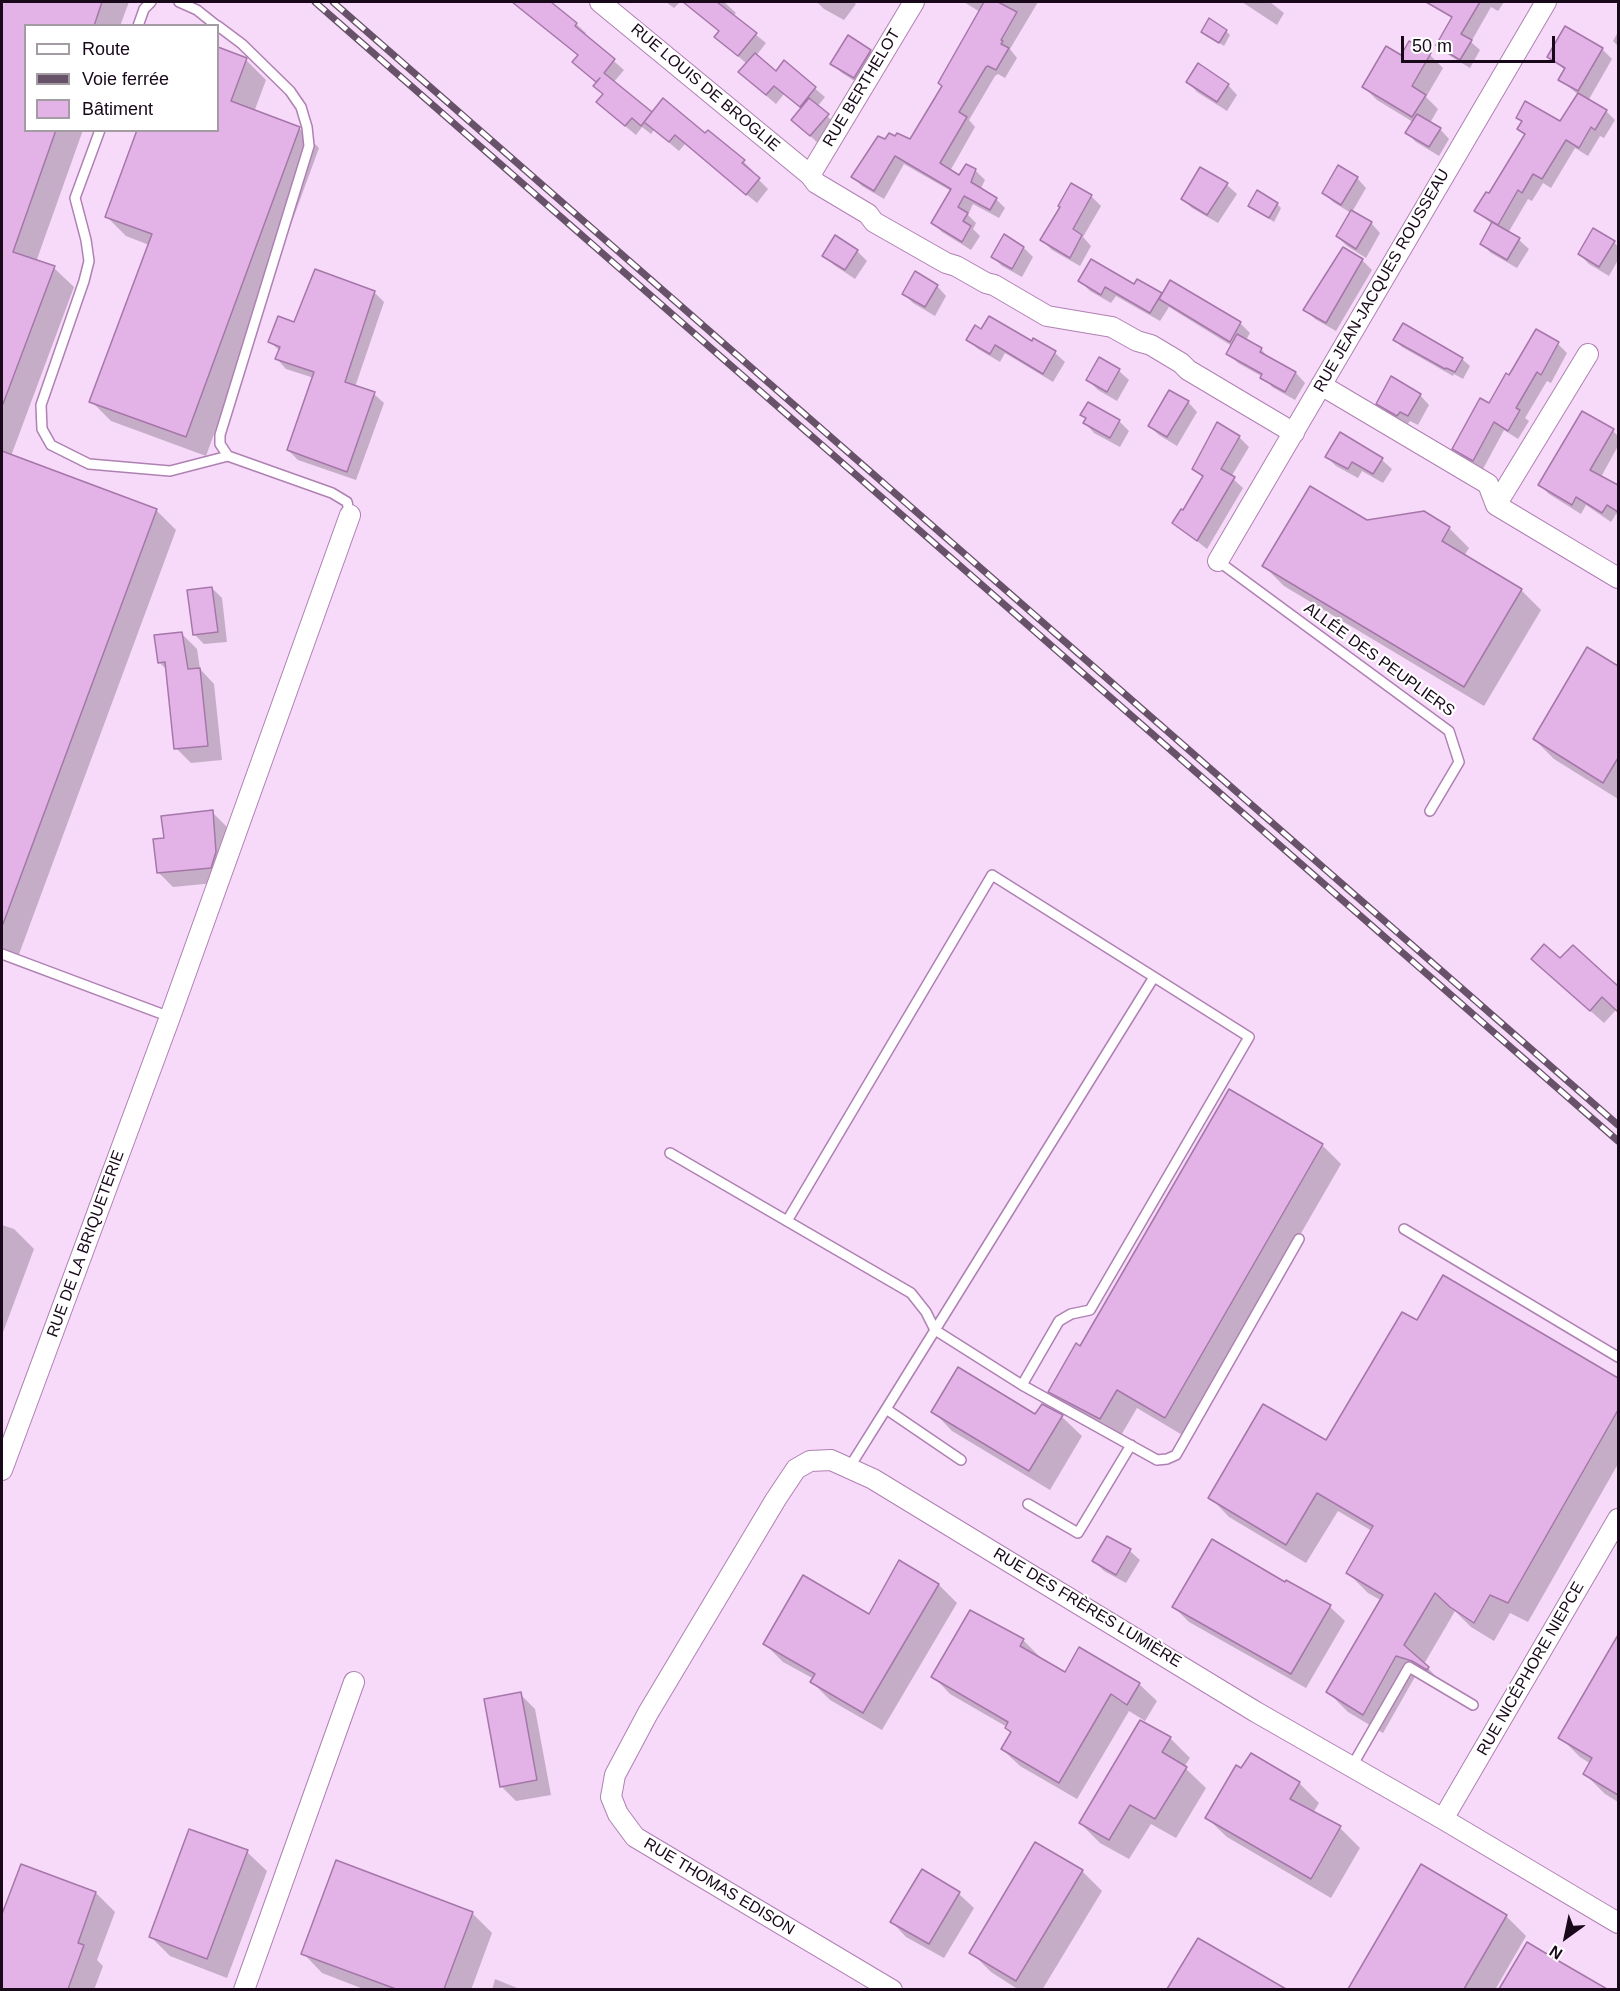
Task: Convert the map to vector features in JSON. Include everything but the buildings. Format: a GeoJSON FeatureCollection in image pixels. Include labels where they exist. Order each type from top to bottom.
{"type":"FeatureCollection","features":[{"type":"Feature","properties":{"kind":"street","name":"RUE LOUIS DE BROGLIE"},"geometry":{"type":"LineString","coordinates":[[600,2],[810,175],[816,183],[868,214],[874,222],[946,263],[994,285],[1047,316],[1112,327],[1137,341],[1151,345],[1181,363],[1188,370],[1294,433]]}},
{"type":"Feature","properties":{"kind":"street","name":"RUE BERTHELOT"},"geometry":{"type":"LineString","coordinates":[[810,175],[914,2]]}},
{"type":"Feature","properties":{"kind":"street","name":"RUE JEAN-JACQUES ROUSSEAU"},"geometry":{"type":"LineString","coordinates":[[1218,561],[1546,2]]}},
{"type":"Feature","properties":{"kind":"street"},"geometry":{"type":"LineString","coordinates":[[1496,505],[1588,354]]}},
{"type":"Feature","properties":{"kind":"street"},"geometry":{"type":"LineString","coordinates":[[1321,385],[1488,484],[1496,505],[1618,578]]}},
{"type":"Feature","properties":{"kind":"street","name":"RUE DE LA BRIQUETERIE"},"geometry":{"type":"LineString","coordinates":[[2,1470],[170,1017],[350,515]]}},
{"type":"Feature","properties":{"kind":"street","name":"RUE DES FRÈRES LUMIÈRE"},"geometry":{"type":"LineString","coordinates":[[648,1713],[796,1469],[810,1461],[831,1460],[873,1479],[1256,1712],[1618,1923]]}},
{"type":"Feature","properties":{"kind":"street","name":"RUE NICÉPHORE NIEPCE"},"geometry":{"type":"LineString","coordinates":[[1443,1819],[1618,1519]]}},
{"type":"Feature","properties":{"kind":"street"},"geometry":{"type":"LineString","coordinates":[[244,1989],[354,1682]]}},
{"type":"Feature","properties":{"kind":"street","name":"RUE THOMAS EDISON"},"geometry":{"type":"LineString","coordinates":[[648,1713],[615,1775],[611,1797],[618,1814],[635,1837],[892,1989]]}},
{"type":"Feature","properties":{"kind":"lane"},"geometry":{"type":"LineString","coordinates":[[139,24],[144,9],[151,2]]}},
{"type":"Feature","properties":{"kind":"lane"},"geometry":{"type":"LineString","coordinates":[[179,2],[197,10],[214,24]]}},
{"type":"Feature","properties":{"kind":"lane"},"geometry":{"type":"LineString","coordinates":[[219,27],[242,44],[290,91],[301,107],[307,127],[309,146],[220,435],[220,444],[228,456]]}},
{"type":"Feature","properties":{"kind":"lane"},"geometry":{"type":"LineString","coordinates":[[99,132],[75,198],[86,240],[88,261],[84,281],[41,405],[42,429],[51,446],[89,464],[171,471],[228,456],[332,493],[347,502],[350,515]]}},
{"type":"Feature","properties":{"kind":"lane","name":"ALLÉE DES PEUPLIERS"},"geometry":{"type":"LineString","coordinates":[[1218,561],[1449,731],[1459,762],[1430,811]]}},
{"type":"Feature","properties":{"kind":"lane"},"geometry":{"type":"LineString","coordinates":[[787,1221],[992,875],[1249,1037],[1090,1310],[1071,1314],[1059,1321],[1022,1385]]}},
{"type":"Feature","properties":{"kind":"lane"},"geometry":{"type":"LineString","coordinates":[[2,954],[170,1017]]}},
{"type":"Feature","properties":{"kind":"lane"},"geometry":{"type":"LineString","coordinates":[[849,1468],[1154,977]]}},
{"type":"Feature","properties":{"kind":"lane"},"geometry":{"type":"LineString","coordinates":[[670,1153],[911,1293],[926,1312],[935,1330],[1022,1385],[1157,1460],[1176,1455],[1299,1239]]}},
{"type":"Feature","properties":{"kind":"lane"},"geometry":{"type":"LineString","coordinates":[[1404,1229],[1618,1357]]}},
{"type":"Feature","properties":{"kind":"lane"},"geometry":{"type":"LineString","coordinates":[[886,1409],[961,1460]]}},
{"type":"Feature","properties":{"kind":"lane"},"geometry":{"type":"LineString","coordinates":[[1029,1504],[1078,1533],[1131,1445]]}},
{"type":"Feature","properties":{"kind":"lane"},"geometry":{"type":"LineString","coordinates":[[1352,1766],[1409,1667],[1473,1705]]}},
{"type":"Feature","properties":{"kind":"railway"},"geometry":{"type":"LineString","coordinates":[[315,2],[1618,1141]]}},
{"type":"Feature","properties":{"kind":"railway"},"geometry":{"type":"LineString","coordinates":[[333,2],[1618,1125]]}}]}
